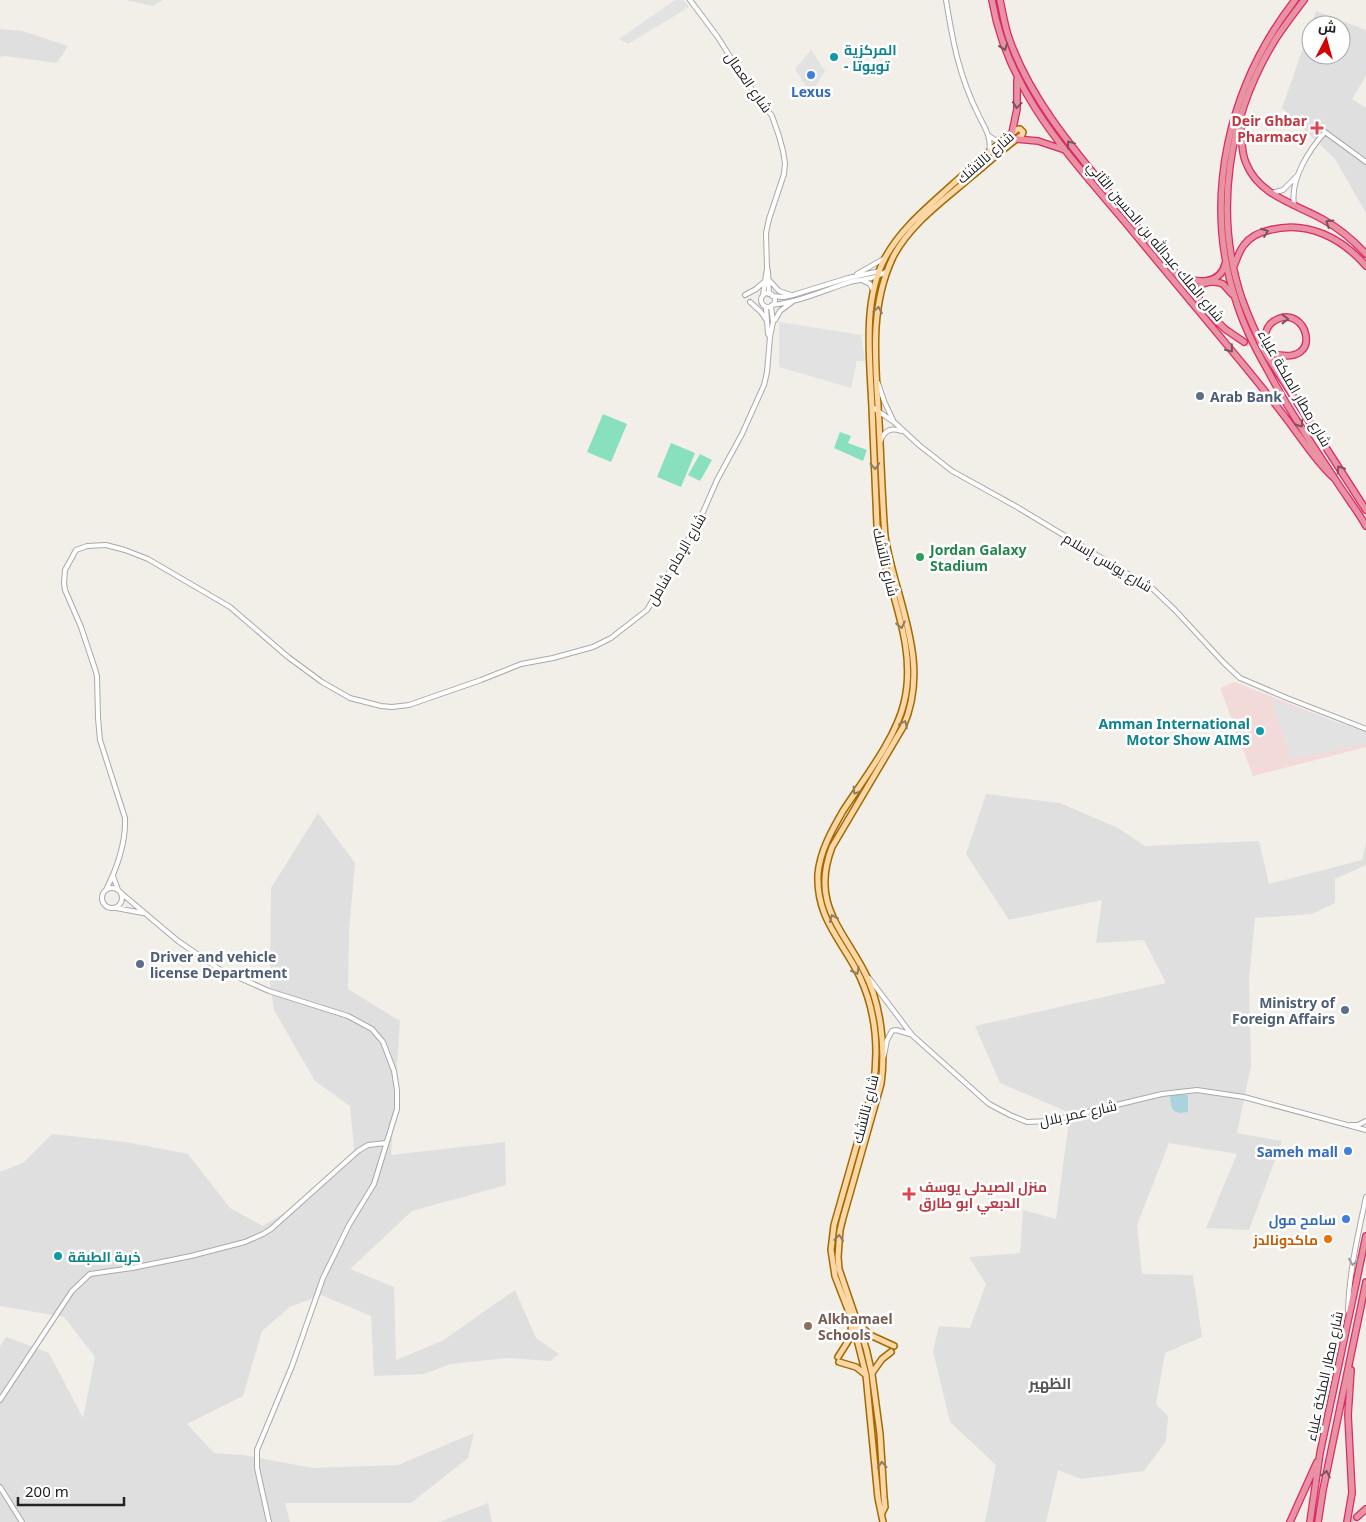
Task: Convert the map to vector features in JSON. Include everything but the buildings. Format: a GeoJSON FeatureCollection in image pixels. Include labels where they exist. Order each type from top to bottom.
{"type":"FeatureCollection","features":[{"type":"Feature","properties":{"kind":"highway","name":"شارع الملك عبدالله بن الحسين الثاني"},"geometry":{"type":"LineString","coordinates":[[992,0],[1006,51],[1034,107],[1065,150],[1277,406],[1314,457],[1334,478]]}},
{"type":"Feature","properties":{"kind":"highway","name":"شارع الملك عبدالله بن الحسين الثاني"},"geometry":{"type":"LineString","coordinates":[[1000,0],[1010,40],[1037,98],[1072,147],[1179,277],[1222,326],[1244,342]]}},
{"type":"Feature","properties":{"kind":"highway","name":"شارع مطار الملكة علياء"},"geometry":{"type":"LineString","coordinates":[[1295,0],[1274,29],[1254,64],[1242,92],[1233,123],[1225,159],[1222,189],[1222,221],[1226,260],[1237,304],[1267,370],[1366,526]]}},
{"type":"Feature","properties":{"kind":"highway","name":"شارع مطار الملكة علياء"},"geometry":{"type":"LineString","coordinates":[[1304,0],[1284,26],[1252,83],[1240,120],[1232,154],[1228,191],[1228,226],[1234,266],[1242,297],[1254,329],[1366,510]]}},
{"type":"Feature","properties":{"kind":"highway"},"geometry":{"type":"LineString","coordinates":[[1012,133],[1018,101],[1017,76]]}},
{"type":"Feature","properties":{"kind":"highway"},"geometry":{"type":"LineString","coordinates":[[1240,120],[1242,130],[1241,146],[1246,164],[1256,180],[1271,193],[1328,222],[1349,237],[1366,254]]}},
{"type":"Feature","properties":{"kind":"highway"},"geometry":{"type":"LineString","coordinates":[[1016,139],[1038,141],[1065,150]]}},
{"type":"Feature","properties":{"kind":"highway"},"geometry":{"type":"LineString","coordinates":[[1234,266],[1241,249],[1250,239],[1267,230],[1291,226],[1311,229],[1332,238],[1346,246],[1366,266]]}},
{"type":"Feature","properties":{"kind":"highway"},"geometry":{"type":"LineString","coordinates":[[1179,277],[1196,281],[1213,279],[1223,272],[1226,260]]}},
{"type":"Feature","properties":{"kind":"highway"},"geometry":{"type":"LineString","coordinates":[[1199,300],[1198,291],[1200,286],[1218,282],[1228,287],[1237,304]]}},
{"type":"Feature","properties":{"kind":"highway"},"geometry":{"type":"LineString","coordinates":[[1280,318],[1294,319],[1305,329],[1304,347],[1299,353],[1291,356],[1269,353],[1265,336],[1272,322],[1280,318]]}},
{"type":"Feature","properties":{"kind":"highway","name":"شارع مطار الملكة علياء"},"geometry":{"type":"LineString","coordinates":[[1310,1522],[1320,1454],[1366,1236]]}},
{"type":"Feature","properties":{"kind":"highway","name":"شارع مطار الملكة علياء"},"geometry":{"type":"LineString","coordinates":[[1318,1522],[1366,1282]]}},
{"type":"Feature","properties":{"kind":"highway"},"geometry":{"type":"LineString","coordinates":[[1347,1522],[1351,1508],[1352,1493],[1348,1406],[1352,1348]]}},
{"type":"Feature","properties":{"kind":"highway"},"geometry":{"type":"LineString","coordinates":[[1290,1522],[1320,1454]]}},
{"type":"Feature","properties":{"kind":"highway"},"geometry":{"type":"LineString","coordinates":[[1357,1517],[1366,1509]]}},
{"type":"Feature","properties":{"kind":"main road","name":"شارع نالتشك"},"geometry":{"type":"LineString","coordinates":[[855,1321],[839,1269],[838,1246],[843,1218],[881,1084],[883,1065],[882,1042],[878,1013],[864,972],[830,912],[826,895],[826,864],[832,847],[907,718],[912,697],[914,675],[913,653],[907,623],[886,544],[875,330],[881,294],[883,274],[885,258],[896,240],[909,225],[989,152],[1018,129],[1022,130],[1022,135],[926,216],[901,246],[883,274],[874,295],[870,312],[869,334],[878,534],[904,638],[908,668],[906,692],[900,715],[885,746],[831,834],[822,854],[818,874],[819,895],[823,913],[863,985],[875,1034],[875,1069],[872,1088],[834,1225],[831,1257],[835,1276],[866,1348],[880,1434],[885,1507],[882,1513],[883,1522]]}},
{"type":"Feature","properties":{"kind":"main road"},"geometry":{"type":"LineString","coordinates":[[867,775],[872,778]]}},
{"type":"Feature","properties":{"kind":"main road"},"geometry":{"type":"LineString","coordinates":[[891,1352],[869,1374],[838,1360],[850,1338],[855,1321],[870,1335],[894,1346]]}},
{"type":"Feature","properties":{"kind":"street","name":"شارع العمال"},"geometry":{"type":"LineString","coordinates":[[690,0],[772,116],[780,136],[785,163],[784,174],[766,233],[767,280]]}},
{"type":"Feature","properties":{"kind":"street"},"geometry":{"type":"LineString","coordinates":[[946,0],[958,64],[973,106],[989,136],[989,152]]}},
{"type":"Feature","properties":{"kind":"street"},"geometry":{"type":"LineString","coordinates":[[1294,204],[1294,193],[1298,175],[1310,152],[1325,132],[1366,162]]}},
{"type":"Feature","properties":{"kind":"street"},"geometry":{"type":"LineString","coordinates":[[989,136],[998,141],[1003,140]]}},
{"type":"Feature","properties":{"kind":"street"},"geometry":{"type":"LineString","coordinates":[[1271,193],[1284,190],[1298,175]]}},
{"type":"Feature","properties":{"kind":"street"},"geometry":{"type":"LineString","coordinates":[[852,277],[885,258]]}},
{"type":"Feature","properties":{"kind":"street"},"geometry":{"type":"LineString","coordinates":[[763,295],[784,297],[852,277],[883,274]]}},
{"type":"Feature","properties":{"kind":"street"},"geometry":{"type":"LineString","coordinates":[[767,280],[761,301],[766,307],[793,301],[883,274]]}},
{"type":"Feature","properties":{"kind":"street"},"geometry":{"type":"LineString","coordinates":[[767,280],[779,291],[793,295]]}},
{"type":"Feature","properties":{"kind":"street"},"geometry":{"type":"LineString","coordinates":[[767,280],[774,300],[772,306]]}},
{"type":"Feature","properties":{"kind":"street"},"geometry":{"type":"LineString","coordinates":[[745,295],[767,280]]}},
{"type":"Feature","properties":{"kind":"street"},"geometry":{"type":"LineString","coordinates":[[860,280],[870,284],[874,295]]}},
{"type":"Feature","properties":{"kind":"street"},"geometry":{"type":"LineString","coordinates":[[750,302],[771,322],[780,311],[793,301]]}},
{"type":"Feature","properties":{"kind":"street","name":"شارع الإمام شامل"},"geometry":{"type":"LineString","coordinates":[[113,876],[124,838],[125,818],[100,740],[97,676],[81,627],[65,590],[65,570],[76,550],[87,546],[106,545],[148,559],[230,607],[303,669],[337,692],[370,704],[392,707],[416,703],[521,664],[552,658],[593,646],[611,638],[645,612],[657,595],[673,563],[700,519],[717,480],[753,411],[766,379],[770,337],[768,334],[772,306]]}},
{"type":"Feature","properties":{"kind":"street","name":"شارع الإمام شامل"},"geometry":{"type":"LineString","coordinates":[[766,307],[771,322]]}},
{"type":"Feature","properties":{"kind":"street"},"geometry":{"type":"LineString","coordinates":[[876,376],[884,401],[894,422]]}},
{"type":"Feature","properties":{"kind":"street","name":"شارع يونس إسلام"},"geometry":{"type":"LineString","coordinates":[[872,407],[894,422],[952,471],[1017,507],[1153,589],[1176,610],[1204,643],[1240,678],[1366,729]]}},
{"type":"Feature","properties":{"kind":"street"},"geometry":{"type":"LineString","coordinates":[[880,444],[884,434],[890,429],[896,429],[905,433]]}},
{"type":"Feature","properties":{"kind":"street"},"geometry":{"type":"LineString","coordinates":[[113,876],[103,894],[103,902],[109,908],[143,913]]}},
{"type":"Feature","properties":{"kind":"street"},"geometry":{"type":"LineString","coordinates":[[113,876],[122,899],[116,908]]}},
{"type":"Feature","properties":{"kind":"street"},"geometry":{"type":"LineString","coordinates":[[106,890],[112,888],[119,892],[178,941],[219,969],[269,991],[348,1016],[372,1029],[386,1048],[394,1071],[398,1098],[396,1115],[374,1184],[349,1225],[320,1285],[292,1366],[257,1450],[257,1468],[269,1522]]}},
{"type":"Feature","properties":{"kind":"street","name":"شارع عمر بلال"},"geometry":{"type":"LineString","coordinates":[[864,972],[912,1035],[989,1104],[1027,1122],[1050,1121],[1162,1094],[1197,1090],[1244,1097],[1366,1130]]}},
{"type":"Feature","properties":{"kind":"street"},"geometry":{"type":"LineString","coordinates":[[883,1065],[887,1040],[892,1031],[896,1030],[912,1035]]}},
{"type":"Feature","properties":{"kind":"street","name":"شارع عمر بلال"},"geometry":{"type":"LineString","coordinates":[[1348,1125],[1366,1121]]}},
{"type":"Feature","properties":{"kind":"street"},"geometry":{"type":"LineString","coordinates":[[0,1400],[72,1291],[90,1274],[132,1268],[179,1258],[256,1238],[268,1232],[360,1150],[368,1145],[386,1143]]}},
{"type":"Feature","properties":{"kind":"street"},"geometry":{"type":"LineString","coordinates":[[1348,1321],[1348,1297],[1352,1266],[1366,1197]]}},
{"type":"Feature","properties":{"kind":"street"},"geometry":{"type":"LineString","coordinates":[[0,1487],[22,1522]]}},
{"type":"Feature","properties":{"kind":"shaded area"},"geometry":{"type":"Polygon","coordinates":[[[126,0],[163,0],[152,6],[126,0]]]}},
{"type":"Feature","properties":{"kind":"shaded area"},"geometry":{"type":"Polygon","coordinates":[[[675,0],[684,0],[689,7],[628,44],[619,39],[675,0]]]}},
{"type":"Feature","properties":{"kind":"shaded area"},"geometry":{"type":"Polygon","coordinates":[[[1316,11],[1327,15],[1315,15],[1316,11]]]}},
{"type":"Feature","properties":{"kind":"shaded area"},"geometry":{"type":"Polygon","coordinates":[[[1351,24],[1366,30],[1366,76],[1352,99],[1366,108],[1366,213],[1335,159],[1282,108],[1301,54],[1301,65],[1351,65],[1351,24]]]}},
{"type":"Feature","properties":{"kind":"shaded area"},"geometry":{"type":"Polygon","coordinates":[[[0,29],[23,31],[68,46],[57,63],[5,56],[0,57],[0,29]]]}},
{"type":"Feature","properties":{"kind":"shaded area"},"geometry":{"type":"Polygon","coordinates":[[[811,50],[825,71],[811,94],[795,69],[811,50]]]}},
{"type":"Feature","properties":{"kind":"shaded area"},"geometry":{"type":"Polygon","coordinates":[[[779,322],[861,335],[865,361],[856,361],[851,388],[779,367],[779,322]]]}},
{"type":"Feature","properties":{"kind":"shaded area"},"geometry":{"type":"Polygon","coordinates":[[[1235,682],[1366,734],[1366,747],[1253,776],[1220,688],[1235,682]]]}},
{"type":"Feature","properties":{"kind":"shaded area"},"geometry":{"type":"Polygon","coordinates":[[[1272,700],[1366,732],[1366,744],[1291,759],[1272,700]]]}},
{"type":"Feature","properties":{"kind":"shaded area"},"geometry":{"type":"Polygon","coordinates":[[[986,794],[1060,803],[1118,828],[1145,846],[1259,841],[1269,884],[1362,860],[1366,842],[1366,865],[1335,879],[1335,903],[1312,914],[1255,918],[1249,979],[1251,1066],[1237,1133],[1282,1141],[1249,1230],[1206,1228],[1237,1154],[1169,1143],[1137,1225],[1142,1274],[1193,1275],[1202,1337],[1165,1353],[1156,1404],[1168,1416],[1166,1441],[1144,1471],[1081,1479],[1058,1470],[1046,1522],[985,1522],[996,1465],[950,1422],[933,1351],[939,1326],[970,1328],[986,1284],[969,1257],[1020,1253],[1023,1210],[1056,1219],[1070,1113],[1000,1083],[975,1026],[1166,983],[1144,940],[1096,943],[1102,900],[1009,920],[966,854],[986,794]]]}},
{"type":"Feature","properties":{"kind":"shaded area"},"geometry":{"type":"Polygon","coordinates":[[[318,813],[355,863],[349,931],[348,989],[400,1021],[391,1155],[505,1142],[506,1185],[412,1211],[350,1269],[394,1287],[396,1360],[442,1341],[515,1290],[536,1338],[559,1354],[550,1361],[507,1358],[451,1364],[424,1374],[374,1376],[371,1316],[321,1295],[290,1307],[262,1331],[243,1396],[187,1424],[214,1453],[243,1455],[312,1468],[398,1465],[474,1433],[468,1458],[411,1503],[285,1503],[290,1522],[0,1522],[0,1346],[6,1337],[49,1353],[83,1418],[95,1357],[64,1317],[0,1306],[0,1172],[23,1163],[52,1134],[126,1142],[188,1154],[230,1208],[263,1226],[312,1196],[355,1158],[350,1106],[315,1081],[274,1010],[270,983],[271,888],[318,813]]]}},
{"type":"Feature","properties":{"kind":"shaded area"},"geometry":{"type":"Polygon","coordinates":[[[488,1503],[492,1522],[439,1522],[488,1503]]]}},
{"type":"Feature","properties":{"kind":"green space"},"geometry":{"type":"Polygon","coordinates":[[[603,414],[627,424],[611,462],[587,452],[603,414]]]}},
{"type":"Feature","properties":{"kind":"green space"},"geometry":{"type":"Polygon","coordinates":[[[840,432],[851,436],[848,443],[867,450],[863,461],[834,448],[840,432]]]}},
{"type":"Feature","properties":{"kind":"green space"},"geometry":{"type":"Polygon","coordinates":[[[671,443],[695,453],[681,487],[657,477],[671,443]]]}},
{"type":"Feature","properties":{"kind":"green space"},"geometry":{"type":"Polygon","coordinates":[[[700,454],[712,460],[700,481],[688,475],[700,454]]]}},
{"type":"Feature","properties":{"kind":"water"},"geometry":{"type":"Polygon","coordinates":[[[1170,1095],[1188,1095],[1188,1112],[1179,1113],[1173,1110],[1170,1095]]]}},
{"type":"Feature","properties":{"kind":"tunnel"},"geometry":{"type":"LineString","coordinates":[[1244,342],[1267,351]]}},
{"type":"Feature","properties":{"kind":"tunnel"},"geometry":{"type":"LineString","coordinates":[[1350,1522],[1357,1517]]}},
{"type":"Feature","properties":{"kind":"place","name":"المركزية - تويوتا"},"geometry":{"type":"Point","coordinates":[834,57]}},
{"type":"Feature","properties":{"kind":"place","name":"Lexus"},"geometry":{"type":"Point","coordinates":[811,75]}},
{"type":"Feature","properties":{"kind":"place","name":"Deir Ghbar Pharmacy"},"geometry":{"type":"Point","coordinates":[1317,128]}},
{"type":"Feature","properties":{"kind":"place","name":"Arab Bank"},"geometry":{"type":"Point","coordinates":[1200,396]}},
{"type":"Feature","properties":{"kind":"place","name":"Jordan Galaxy Stadium"},"geometry":{"type":"Point","coordinates":[920,557]}},
{"type":"Feature","properties":{"kind":"place","name":"Amman International Motor Show AIMS"},"geometry":{"type":"Point","coordinates":[1260,731]}},
{"type":"Feature","properties":{"kind":"place","name":"Driver and vehicle license Department"},"geometry":{"type":"Point","coordinates":[140,964]}},
{"type":"Feature","properties":{"kind":"place","name":"Ministry of Foreign Affairs"},"geometry":{"type":"Point","coordinates":[1345,1010]}},
{"type":"Feature","properties":{"kind":"place","name":"Sameh mall"},"geometry":{"type":"Point","coordinates":[1348,1151]}},
{"type":"Feature","properties":{"kind":"place","name":"منزل الصيدلي يوسف الدبعي ابو طارق"},"geometry":{"type":"Point","coordinates":[909,1194]}},
{"type":"Feature","properties":{"kind":"place","name":"سامح مول"},"geometry":{"type":"Point","coordinates":[1346,1219]}},
{"type":"Feature","properties":{"kind":"place","name":"ماكدونالدز"},"geometry":{"type":"Point","coordinates":[1328,1239]}},
{"type":"Feature","properties":{"kind":"place","name":"خربة الطبقة"},"geometry":{"type":"Point","coordinates":[58,1256]}},
{"type":"Feature","properties":{"kind":"place","name":"Alkhamael Schools"},"geometry":{"type":"Point","coordinates":[808,1326]}},
{"type":"Feature","properties":{"kind":"district","name":"الظهير"},"geometry":{"type":"Point","coordinates":[1050,1383]}}]}
